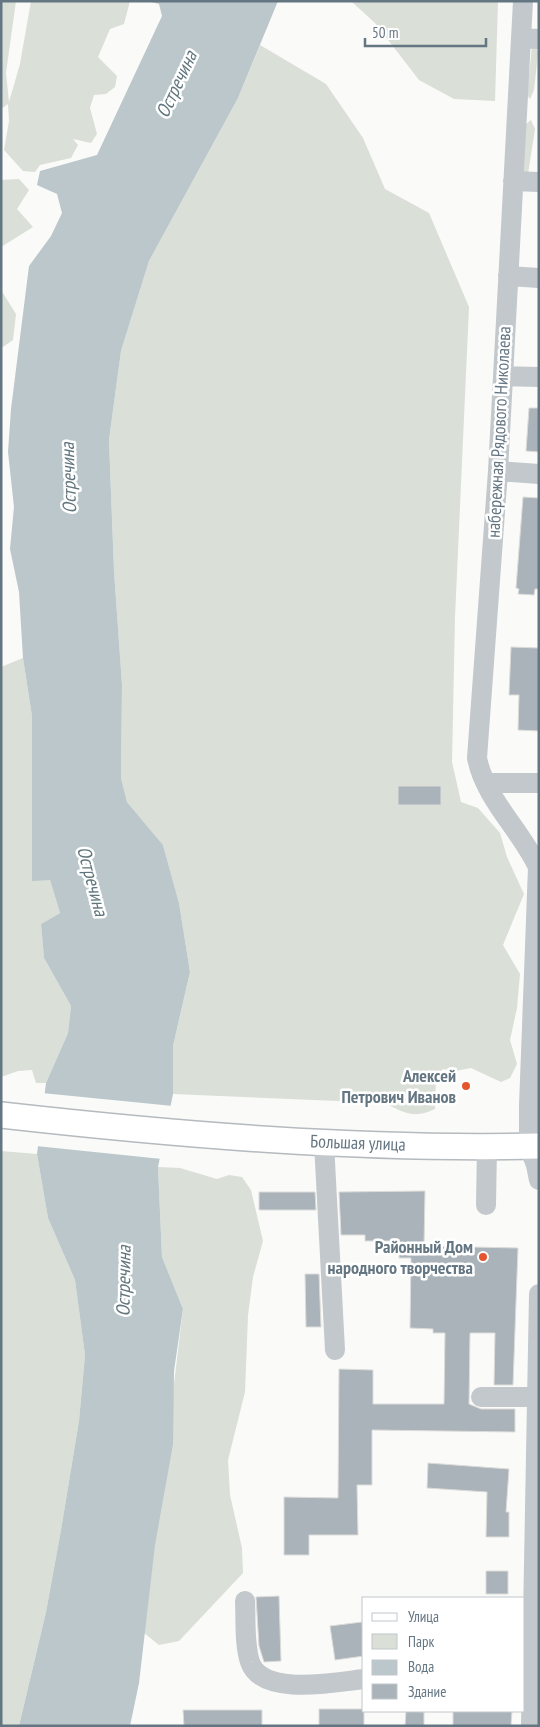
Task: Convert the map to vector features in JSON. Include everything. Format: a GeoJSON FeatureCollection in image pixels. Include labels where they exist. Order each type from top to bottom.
{"type":"FeatureCollection","features":[{"type":"Feature","properties":{"kind":"main road","name":"Большая улица"},"geometry":{"type":"LineString","coordinates":[[1,1115],[178,1133],[324,1143],[534,1146]]}},
{"type":"Feature","properties":{"kind":"street","name":"набережная Рядового Николаева"},"geometry":{"type":"LineString","coordinates":[[523,1],[530,38],[513,181],[498,471],[477,758],[486,783],[534,848],[538,867],[534,1146]]}},
{"type":"Feature","properties":{"kind":"street"},"geometry":{"type":"LineString","coordinates":[[513,181],[539,182]]}},
{"type":"Feature","properties":{"kind":"street"},"geometry":{"type":"LineString","coordinates":[[508,276],[539,278]]}},
{"type":"Feature","properties":{"kind":"street"},"geometry":{"type":"LineString","coordinates":[[503,376],[539,376]]}},
{"type":"Feature","properties":{"kind":"street"},"geometry":{"type":"LineString","coordinates":[[498,471],[539,474]]}},
{"type":"Feature","properties":{"kind":"street"},"geometry":{"type":"LineString","coordinates":[[486,783],[539,783]]}},
{"type":"Feature","properties":{"kind":"street"},"geometry":{"type":"LineString","coordinates":[[324,1143],[335,1350]]}},
{"type":"Feature","properties":{"kind":"street"},"geometry":{"type":"LineString","coordinates":[[486,1205],[487,1146]]}},
{"type":"Feature","properties":{"kind":"street"},"geometry":{"type":"LineString","coordinates":[[534,1146],[539,1180]]}},
{"type":"Feature","properties":{"kind":"street"},"geometry":{"type":"LineString","coordinates":[[531,1726],[539,1294]]}},
{"type":"Feature","properties":{"kind":"street"},"geometry":{"type":"LineString","coordinates":[[481,1397],[538,1397]]}},
{"type":"Feature","properties":{"kind":"street"},"geometry":{"type":"LineString","coordinates":[[245,1600],[250,1663],[258,1674],[277,1683],[317,1685],[362,1679]]}},
{"type":"Feature","properties":{"kind":"green space"},"geometry":{"type":"Polygon","coordinates":[[[1,1],[16,1],[6,73],[9,102],[20,64],[31,1],[130,1],[124,24],[110,29],[98,57],[117,76],[115,87],[106,94],[94,95],[90,108],[97,134],[91,143],[73,139],[78,145],[71,158],[40,165],[35,172],[23,171],[4,150],[9,121],[8,104],[1,109],[1,1]]]}},
{"type":"Feature","properties":{"kind":"green space"},"geometry":{"type":"Polygon","coordinates":[[[346,1],[498,1],[495,101],[454,99],[419,80],[375,23],[352,2],[346,1]]]}},
{"type":"Feature","properties":{"kind":"green space"},"geometry":{"type":"Polygon","coordinates":[[[260,45],[326,84],[363,138],[385,189],[429,213],[469,307],[455,617],[452,762],[461,802],[478,808],[500,833],[507,857],[524,894],[503,945],[520,974],[517,1008],[510,1040],[517,1064],[510,1078],[501,1082],[471,1068],[455,1071],[443,1069],[436,1075],[435,1109],[421,1114],[409,1114],[385,1103],[173,1094],[173,1046],[190,972],[179,903],[163,845],[127,802],[121,778],[122,685],[114,571],[109,440],[121,351],[149,261],[238,98],[260,45]]]}},
{"type":"Feature","properties":{"kind":"green space"},"geometry":{"type":"Polygon","coordinates":[[[532,46],[537,49],[538,54],[534,90],[530,99],[527,95],[532,46]]]}},
{"type":"Feature","properties":{"kind":"green space"},"geometry":{"type":"Polygon","coordinates":[[[531,120],[535,129],[528,174],[524,172],[525,125],[531,120]]]}},
{"type":"Feature","properties":{"kind":"green space"},"geometry":{"type":"Polygon","coordinates":[[[19,179],[29,190],[17,209],[33,227],[1,247],[1,180],[19,179]]]}},
{"type":"Feature","properties":{"kind":"green space"},"geometry":{"type":"Polygon","coordinates":[[[1,290],[16,314],[13,340],[3,347],[1,345],[1,290]]]}},
{"type":"Feature","properties":{"kind":"green space"},"geometry":{"type":"Polygon","coordinates":[[[23,658],[32,716],[32,880],[50,880],[60,913],[41,924],[44,958],[71,1006],[68,1033],[46,1083],[36,1083],[32,1070],[18,1071],[1,1077],[1,667],[23,658]]]}},
{"type":"Feature","properties":{"kind":"green space"},"geometry":{"type":"Polygon","coordinates":[[[1,1151],[37,1154],[48,1218],[75,1280],[85,1355],[79,1421],[61,1530],[46,1612],[19,1726],[1,1726],[1,1151]]]}},
{"type":"Feature","properties":{"kind":"green space"},"geometry":{"type":"Polygon","coordinates":[[[158,1167],[180,1168],[217,1179],[229,1175],[242,1177],[251,1190],[263,1241],[253,1277],[248,1315],[245,1392],[228,1460],[230,1495],[242,1548],[243,1573],[179,1641],[159,1645],[144,1633],[183,1309],[162,1257],[158,1167]]]}},
{"type":"Feature","properties":{"kind":"water","name":"Остречина"},"geometry":{"type":"Polygon","coordinates":[[[148,1],[278,1],[238,98],[149,261],[121,351],[109,440],[114,571],[122,685],[121,778],[127,802],[163,845],[179,903],[190,972],[173,1046],[173,1094],[158,1167],[162,1257],[183,1309],[174,1371],[173,1444],[155,1545],[139,1683],[130,1726],[19,1726],[46,1612],[61,1530],[79,1421],[85,1355],[75,1280],[48,1218],[37,1154],[46,1083],[68,1033],[71,1006],[44,958],[41,924],[60,913],[50,880],[32,881],[32,716],[23,658],[19,592],[10,549],[14,507],[8,452],[11,409],[29,266],[51,236],[62,213],[57,194],[37,185],[40,171],[97,155],[162,16],[159,4],[148,1]]]}},
{"type":"Feature","properties":{"kind":"pier"},"geometry":{"type":"Polygon","coordinates":[[[42,1093],[173,1106],[162,1159],[36,1146],[42,1093]]]}},
{"type":"Feature","properties":{"kind":"building"},"geometry":{"type":"Polygon","coordinates":[[[529,408],[539,408],[539,452],[526,451],[529,408]]]}},
{"type":"Feature","properties":{"kind":"building"},"geometry":{"type":"Polygon","coordinates":[[[523,497],[539,498],[539,589],[535,589],[534,595],[518,594],[519,589],[516,588],[523,497]]]}},
{"type":"Feature","properties":{"kind":"building"},"geometry":{"type":"Polygon","coordinates":[[[511,647],[539,648],[539,731],[518,730],[519,695],[509,695],[511,647]]]}},
{"type":"Feature","properties":{"kind":"building"},"geometry":{"type":"Polygon","coordinates":[[[398,786],[441,786],[441,805],[398,805],[398,786]]]}},
{"type":"Feature","properties":{"kind":"building"},"geometry":{"type":"Polygon","coordinates":[[[425,1191],[424,1246],[518,1248],[513,1385],[494,1385],[495,1333],[470,1333],[469,1404],[481,1409],[515,1409],[515,1432],[372,1430],[372,1485],[357,1485],[358,1535],[309,1535],[309,1555],[284,1555],[284,1497],[338,1498],[339,1369],[373,1370],[373,1404],[444,1404],[445,1333],[433,1333],[433,1329],[410,1328],[411,1258],[399,1258],[400,1241],[365,1241],[365,1235],[341,1235],[339,1192],[425,1191]]]}},
{"type":"Feature","properties":{"kind":"building"},"geometry":{"type":"Polygon","coordinates":[[[259,1192],[315,1192],[316,1210],[259,1210],[259,1192]]]}},
{"type":"Feature","properties":{"kind":"building"},"geometry":{"type":"Polygon","coordinates":[[[305,1274],[319,1274],[321,1327],[306,1327],[305,1274]]]}},
{"type":"Feature","properties":{"kind":"building"},"geometry":{"type":"Polygon","coordinates":[[[428,1463],[509,1469],[506,1512],[509,1512],[509,1537],[486,1537],[487,1492],[427,1488],[428,1463]]]}},
{"type":"Feature","properties":{"kind":"building"},"geometry":{"type":"Polygon","coordinates":[[[486,1571],[508,1571],[508,1594],[486,1594],[486,1571]]]}},
{"type":"Feature","properties":{"kind":"building"},"geometry":{"type":"Polygon","coordinates":[[[279,1596],[281,1661],[264,1662],[259,1646],[256,1597],[279,1596]]]}},
{"type":"Feature","properties":{"kind":"building"},"geometry":{"type":"Polygon","coordinates":[[[362,1622],[362,1656],[335,1660],[330,1626],[362,1622]]]}},
{"type":"Feature","properties":{"kind":"building"},"geometry":{"type":"Polygon","coordinates":[[[319,1709],[362,1709],[362,1712],[364,1712],[364,1726],[319,1726],[319,1709]]]}},
{"type":"Feature","properties":{"kind":"building"},"geometry":{"type":"Polygon","coordinates":[[[183,1710],[262,1710],[262,1726],[184,1726],[183,1710]]]}},
{"type":"Feature","properties":{"kind":"building"},"geometry":{"type":"Polygon","coordinates":[[[406,1712],[424,1712],[424,1726],[405,1726],[406,1712]]]}},
{"type":"Feature","properties":{"kind":"building"},"geometry":{"type":"Polygon","coordinates":[[[453,1712],[512,1712],[511,1726],[453,1726],[453,1712]]]}},
{"type":"Feature","properties":{"kind":"place","name":"Алексей Петрович Иванов"},"geometry":{"type":"Point","coordinates":[466,1086]}},
{"type":"Feature","properties":{"kind":"place","name":"Районный Дом народного творчества"},"geometry":{"type":"Point","coordinates":[483,1257]}}]}
